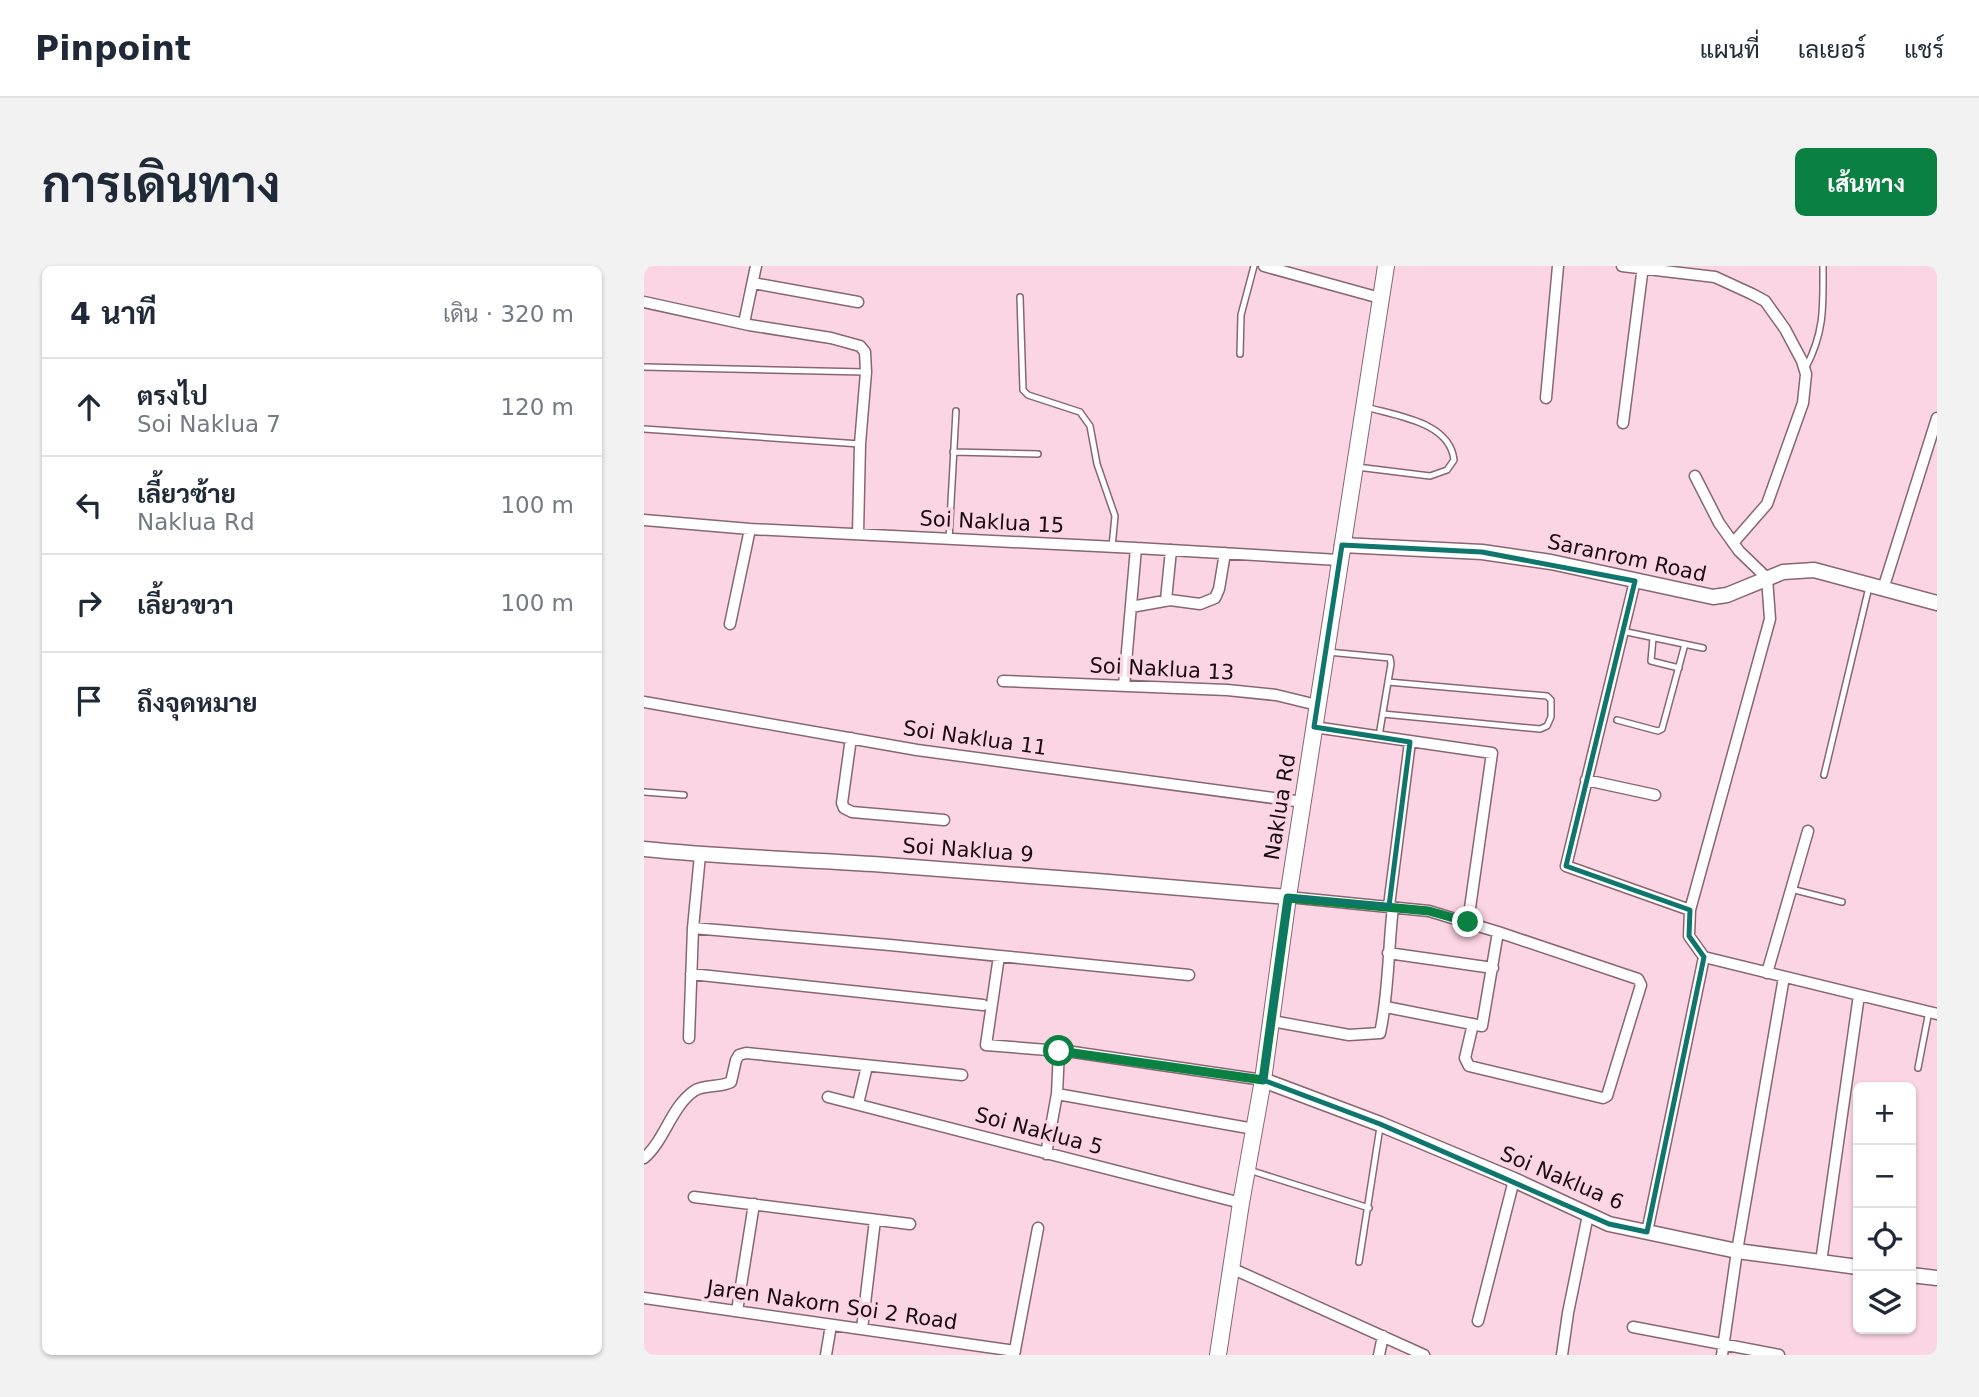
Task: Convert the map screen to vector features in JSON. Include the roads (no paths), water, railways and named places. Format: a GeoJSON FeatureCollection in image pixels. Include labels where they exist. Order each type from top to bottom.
{"type":"FeatureCollection","features":[{"type":"Feature","properties":{"kind":"main road","name":"Naklua Rd"},"geometry":{"type":"LineString","coordinates":[[1218,1355],[1263,1080],[1288,898],[1385,266]]}},
{"type":"Feature","properties":{"kind":"street"},"geometry":{"type":"LineString","coordinates":[[744,323],[756,266]]}},
{"type":"Feature","properties":{"kind":"street"},"geometry":{"type":"LineString","coordinates":[[1264,266],[1380,298]]}},
{"type":"Feature","properties":{"kind":"street"},"geometry":{"type":"LineString","coordinates":[[1546,398],[1559,266]]}},
{"type":"Feature","properties":{"kind":"street"},"geometry":{"type":"LineString","coordinates":[[1622,266],[1715,277],[1765,301],[1785,329],[1805,369],[1802,403],[1767,503],[1733,544]]}},
{"type":"Feature","properties":{"kind":"street"},"geometry":{"type":"LineString","coordinates":[[1623,423],[1643,267]]}},
{"type":"Feature","properties":{"kind":"street"},"geometry":{"type":"LineString","coordinates":[[753,283],[858,302]]}},
{"type":"Feature","properties":{"kind":"street"},"geometry":{"type":"LineString","coordinates":[[644,302],[851,342],[860,346],[865,352],[866,372],[860,444],[858,534]]}},
{"type":"Feature","properties":{"kind":"street"},"geometry":{"type":"LineString","coordinates":[[1876,587],[1937,418]]}},
{"type":"Feature","properties":{"kind":"street"},"geometry":{"type":"LineString","coordinates":[[1695,476],[1718,523],[1733,544],[1767,578],[1770,619],[1690,910],[1689,936],[1704,957],[1933,1012]]}},
{"type":"Feature","properties":{"kind":"street","name":"Soi Naklua 15"},"geometry":{"type":"LineString","coordinates":[[644,520],[750,529],[1225,553],[1340,552]]}},
{"type":"Feature","properties":{"kind":"street"},"geometry":{"type":"LineString","coordinates":[[730,624],[750,529]]}},
{"type":"Feature","properties":{"kind":"street"},"geometry":{"type":"LineString","coordinates":[[1124,686],[1136,548]]}},
{"type":"Feature","properties":{"kind":"street"},"geometry":{"type":"LineString","coordinates":[[1166,600],[1171,550]]}},
{"type":"Feature","properties":{"kind":"street","name":"Saranrom Road"},"geometry":{"type":"LineString","coordinates":[[1340,552],[1482,552],[1551,562],[1713,597],[1727,595],[1783,572],[1814,570],[1937,603]]}},
{"type":"Feature","properties":{"kind":"street"},"geometry":{"type":"LineString","coordinates":[[1132,607],[1166,600],[1200,604],[1215,598],[1225,553]]}},
{"type":"Feature","properties":{"kind":"street"},"geometry":{"type":"LineString","coordinates":[[1635,581],[1566,866],[1690,910]]}},
{"type":"Feature","properties":{"kind":"street","name":"Soi Naklua 13"},"geometry":{"type":"LineString","coordinates":[[1003,681],[1276,695],[1317,705]]}},
{"type":"Feature","properties":{"kind":"street","name":"Soi Naklua 11"},"geometry":{"type":"LineString","coordinates":[[644,702],[851,738],[1054,769],[1303,802]]}},
{"type":"Feature","properties":{"kind":"street"},"geometry":{"type":"LineString","coordinates":[[1314,727],[1492,753],[1468,922]]}},
{"type":"Feature","properties":{"kind":"street"},"geometry":{"type":"LineString","coordinates":[[851,738],[842,803],[844,808],[944,820]]}},
{"type":"Feature","properties":{"kind":"street"},"geometry":{"type":"LineString","coordinates":[[1272,1021],[1349,1035],[1380,1033],[1386,1007],[1391,906],[1410,742]]}},
{"type":"Feature","properties":{"kind":"street"},"geometry":{"type":"LineString","coordinates":[[1586,780],[1655,795]]}},
{"type":"Feature","properties":{"kind":"street"},"geometry":{"type":"LineString","coordinates":[[1767,973],[1808,831]]}},
{"type":"Feature","properties":{"kind":"street","name":"Soi Naklua 9"},"geometry":{"type":"LineString","coordinates":[[644,849],[1147,884],[1288,898]]}},
{"type":"Feature","properties":{"kind":"street"},"geometry":{"type":"LineString","coordinates":[[689,1038],[693,928],[700,855]]}},
{"type":"Feature","properties":{"kind":"street"},"geometry":{"type":"LineString","coordinates":[[1288,898],[1429,911],[1638,979],[1641,985],[1608,1097],[1598,1098],[1469,1066],[1465,1058],[1473,1024]]}},
{"type":"Feature","properties":{"kind":"street"},"geometry":{"type":"LineString","coordinates":[[693,928],[1189,975]]}},
{"type":"Feature","properties":{"kind":"street"},"geometry":{"type":"LineString","coordinates":[[1386,1007],[1482,1026],[1498,932]]}},
{"type":"Feature","properties":{"kind":"street"},"geometry":{"type":"LineString","coordinates":[[1388,953],[1493,968]]}},
{"type":"Feature","properties":{"kind":"street"},"geometry":{"type":"LineString","coordinates":[[999,956],[986,1045],[1059,1051],[1263,1080]]}},
{"type":"Feature","properties":{"kind":"street"},"geometry":{"type":"LineString","coordinates":[[1647,1232],[1704,957]]}},
{"type":"Feature","properties":{"kind":"street"},"geometry":{"type":"LineString","coordinates":[[691,974],[983,1005]]}},
{"type":"Feature","properties":{"kind":"street"},"geometry":{"type":"LineString","coordinates":[[1723,1351],[1783,977]]}},
{"type":"Feature","properties":{"kind":"street"},"geometry":{"type":"LineString","coordinates":[[1821,1262],[1859,995]]}},
{"type":"Feature","properties":{"kind":"street"},"geometry":{"type":"LineString","coordinates":[[1046,1154],[1057,1094],[1059,1051]]}},
{"type":"Feature","properties":{"kind":"street"},"geometry":{"type":"LineString","coordinates":[[644,1158],[687,1097],[697,1088],[731,1082],[736,1060],[746,1053],[962,1076]]}},
{"type":"Feature","properties":{"kind":"street"},"geometry":{"type":"LineString","coordinates":[[858,1104],[866,1066]]}},
{"type":"Feature","properties":{"kind":"street","name":"Soi Naklua 6"},"geometry":{"type":"LineString","coordinates":[[1263,1080],[1380,1124],[1514,1180],[1609,1224],[1737,1251],[1853,1267]]}},
{"type":"Feature","properties":{"kind":"street"},"geometry":{"type":"LineString","coordinates":[[1057,1094],[1254,1129]]}},
{"type":"Feature","properties":{"kind":"street","name":"Soi Naklua 5"},"geometry":{"type":"LineString","coordinates":[[828,1097],[1241,1203]]}},
{"type":"Feature","properties":{"kind":"street"},"geometry":{"type":"LineString","coordinates":[[1478,1321],[1514,1180]]}},
{"type":"Feature","properties":{"kind":"street"},"geometry":{"type":"LineString","coordinates":[[694,1197],[910,1224]]}},
{"type":"Feature","properties":{"kind":"street"},"geometry":{"type":"LineString","coordinates":[[737,1311],[754,1204]]}},
{"type":"Feature","properties":{"kind":"street"},"geometry":{"type":"LineString","coordinates":[[1562,1355],[1588,1215]]}},
{"type":"Feature","properties":{"kind":"street"},"geometry":{"type":"LineString","coordinates":[[862,1329],[875,1220]]}},
{"type":"Feature","properties":{"kind":"street"},"geometry":{"type":"LineString","coordinates":[[1014,1353],[1038,1228]]}},
{"type":"Feature","properties":{"kind":"street"},"geometry":{"type":"LineString","coordinates":[[1231,1268],[1424,1355]]}},
{"type":"Feature","properties":{"kind":"street"},"geometry":{"type":"LineString","coordinates":[[1916,1276],[1937,1278]]}},
{"type":"Feature","properties":{"kind":"street","name":"Jaren Nakorn Soi 2 Road"},"geometry":{"type":"LineString","coordinates":[[644,1298],[1014,1353]]}},
{"type":"Feature","properties":{"kind":"street"},"geometry":{"type":"LineString","coordinates":[[826,1355],[831,1325]]}},
{"type":"Feature","properties":{"kind":"street"},"geometry":{"type":"LineString","coordinates":[[1633,1328],[1723,1351],[1779,1355]]}},
{"type":"Feature","properties":{"kind":"street"},"geometry":{"type":"LineString","coordinates":[[1379,1355],[1383,1336]]}},
{"type":"Feature","properties":{"kind":"lane"},"geometry":{"type":"LineString","coordinates":[[1240,354],[1241,315],[1254,266]]}},
{"type":"Feature","properties":{"kind":"lane"},"geometry":{"type":"LineString","coordinates":[[1805,369],[1821,330],[1823,266]]}},
{"type":"Feature","properties":{"kind":"lane"},"geometry":{"type":"LineString","coordinates":[[1020,298],[1023,390],[1028,395],[1080,412],[1090,426],[1097,464],[1115,516],[1112,547]]}},
{"type":"Feature","properties":{"kind":"lane"},"geometry":{"type":"LineString","coordinates":[[644,366],[866,372]]}},
{"type":"Feature","properties":{"kind":"lane"},"geometry":{"type":"LineString","coordinates":[[1354,467],[1430,476],[1447,470],[1454,460],[1453,450],[1447,439],[1437,432],[1420,423],[1363,406]]}},
{"type":"Feature","properties":{"kind":"lane"},"geometry":{"type":"LineString","coordinates":[[949,539],[956,411]]}},
{"type":"Feature","properties":{"kind":"lane"},"geometry":{"type":"LineString","coordinates":[[644,429],[860,444]]}},
{"type":"Feature","properties":{"kind":"lane"},"geometry":{"type":"LineString","coordinates":[[953,452],[1038,454]]}},
{"type":"Feature","properties":{"kind":"lane"},"geometry":{"type":"LineString","coordinates":[[1824,775],[1876,587]]}},
{"type":"Feature","properties":{"kind":"lane"},"geometry":{"type":"LineString","coordinates":[[1622,631],[1703,648]]}},
{"type":"Feature","properties":{"kind":"lane"},"geometry":{"type":"LineString","coordinates":[[1653,638],[1651,662],[1679,667]]}},
{"type":"Feature","properties":{"kind":"lane"},"geometry":{"type":"LineString","coordinates":[[1617,720],[1660,731],[1685,644]]}},
{"type":"Feature","properties":{"kind":"lane"},"geometry":{"type":"LineString","coordinates":[[1325,652],[1390,658],[1379,737]]}},
{"type":"Feature","properties":{"kind":"lane"},"geometry":{"type":"LineString","coordinates":[[1383,714],[1540,729],[1547,726],[1551,717],[1551,701],[1547,696],[1388,682]]}},
{"type":"Feature","properties":{"kind":"lane"},"geometry":{"type":"LineString","coordinates":[[644,792],[684,795]]}},
{"type":"Feature","properties":{"kind":"lane"},"geometry":{"type":"LineString","coordinates":[[1791,889],[1842,902]]}},
{"type":"Feature","properties":{"kind":"lane"},"geometry":{"type":"LineString","coordinates":[[1918,1068],[1933,1012]]}},
{"type":"Feature","properties":{"kind":"lane"},"geometry":{"type":"LineString","coordinates":[[1359,1262],[1380,1124]]}},
{"type":"Feature","properties":{"kind":"lane"},"geometry":{"type":"LineString","coordinates":[[1247,1170],[1369,1208]]}}]}
